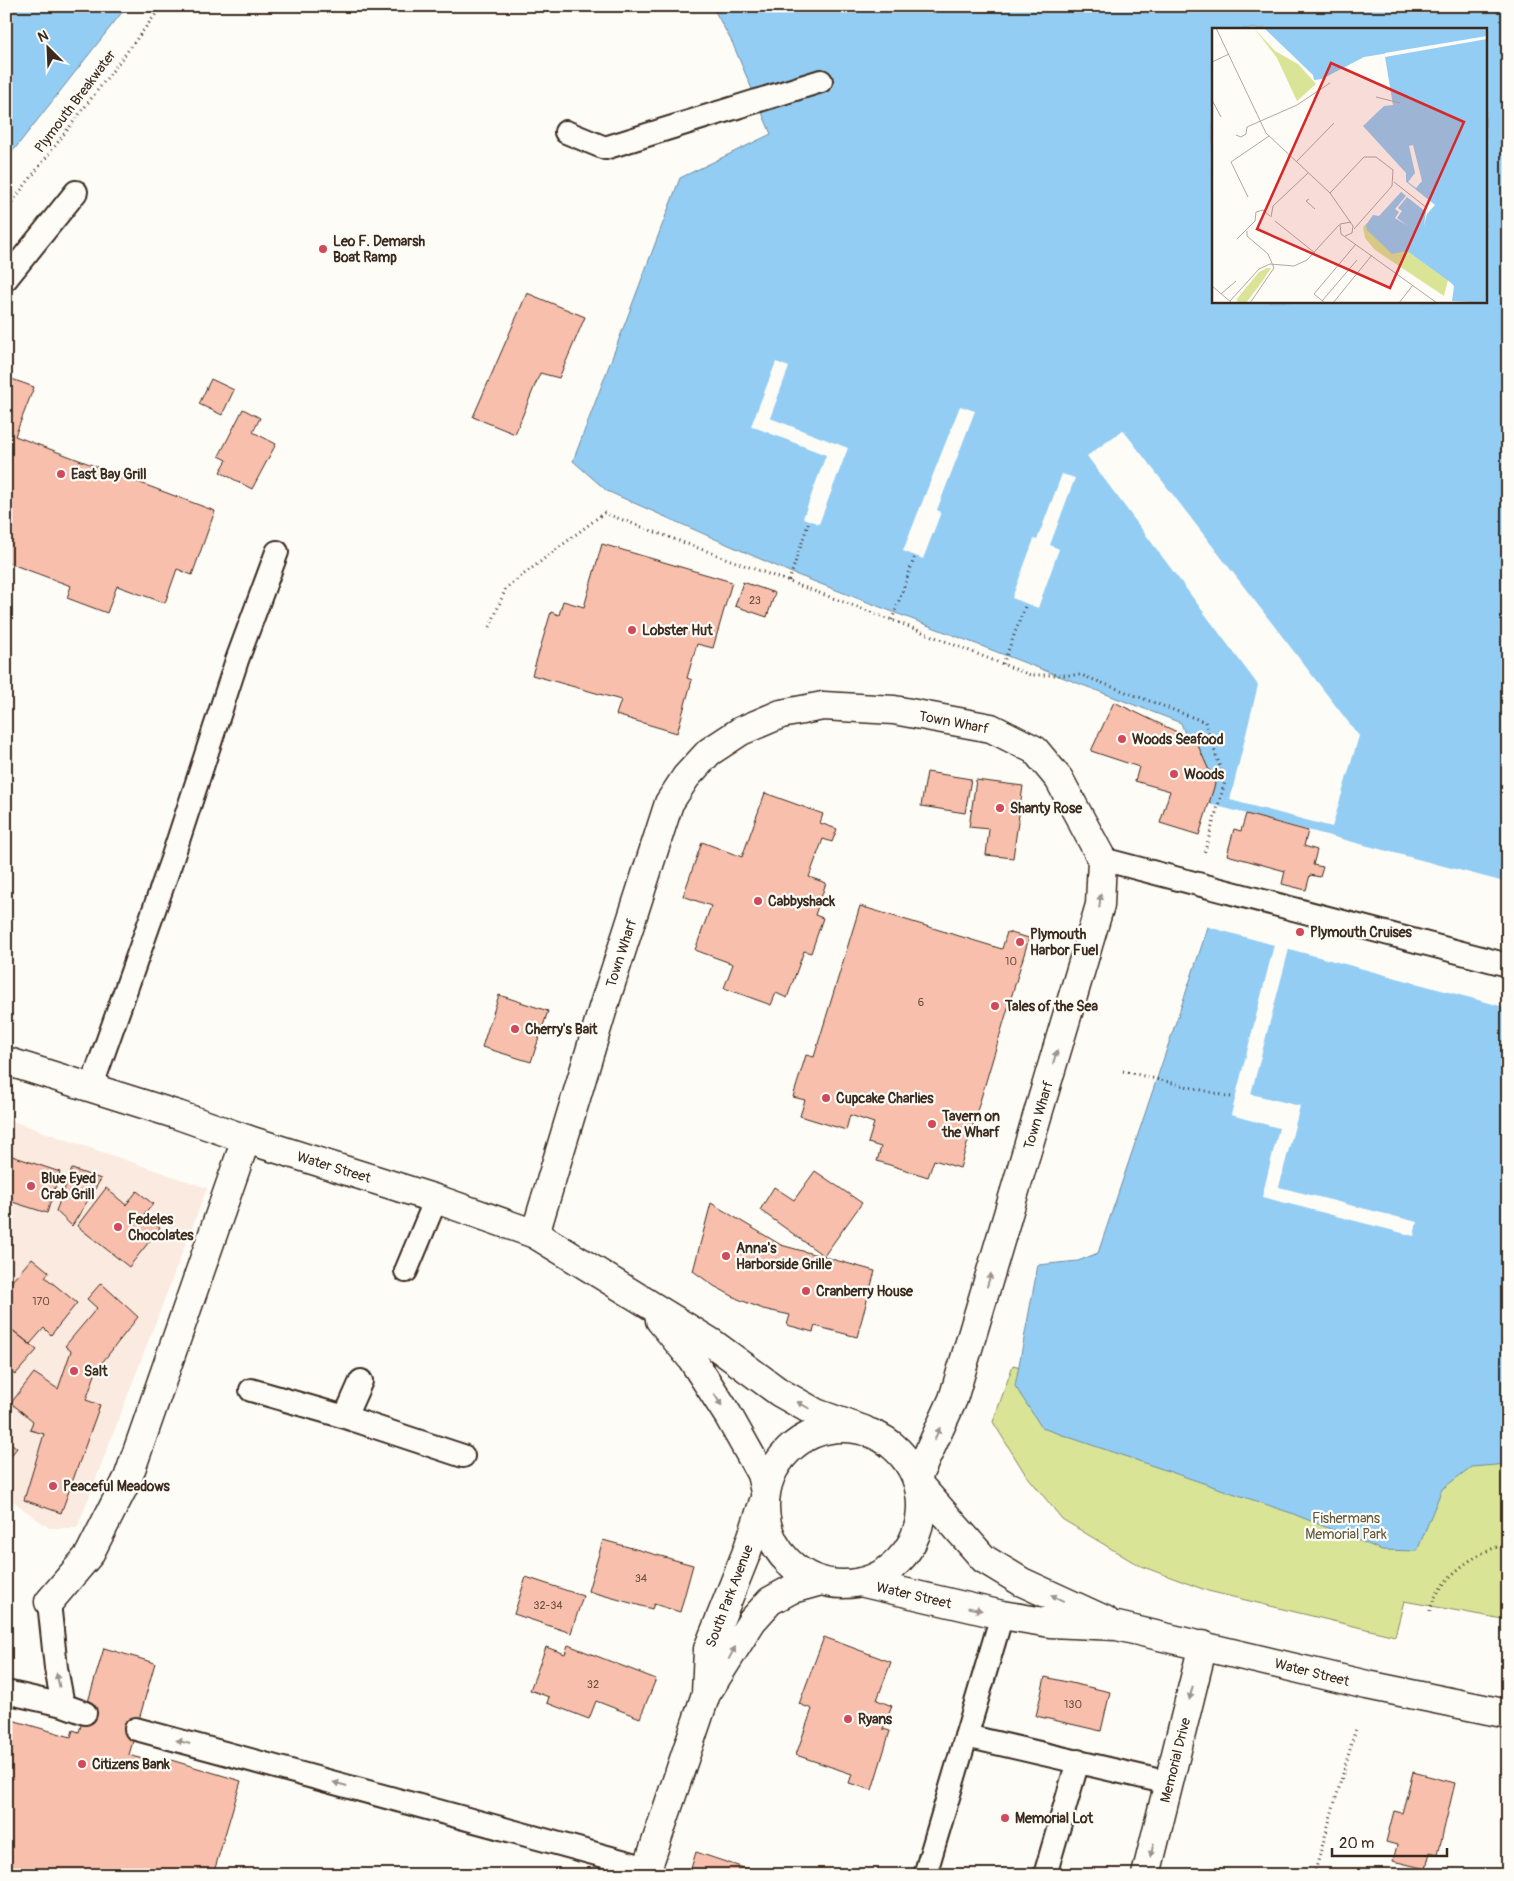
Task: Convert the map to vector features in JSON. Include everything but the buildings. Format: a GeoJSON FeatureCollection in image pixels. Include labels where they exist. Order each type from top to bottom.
{"type":"FeatureCollection","features":[{"type":"Feature","properties":{"kind":"street","name":"Town Wharf"},"geometry":{"type":"LineString","coordinates":[[535,1234],[603,1008],[669,803],[686,778],[708,752],[741,731],[781,714],[823,706],[894,710],[991,728],[1035,750],[1059,779],[1102,859],[1100,905],[953,1399],[918,1482]]}},
{"type":"Feature","properties":{"kind":"street","name":"Water Street"},"geometry":{"type":"LineString","coordinates":[[6,1061],[178,1115],[246,1140],[436,1199],[535,1234],[712,1343],[779,1392],[816,1413],[864,1430]]}},
{"type":"Feature","properties":{"kind":"street"},"geometry":{"type":"LineString","coordinates":[[49,1602],[89,1555],[128,1478],[246,1140]]}},
{"type":"Feature","properties":{"kind":"street","name":"Water Street"},"geometry":{"type":"LineString","coordinates":[[647,1304],[692,1359],[728,1415],[761,1474],[765,1497]]}},
{"type":"Feature","properties":{"kind":"street"},"geometry":{"type":"LineString","coordinates":[[836,1428],[864,1430],[877,1434],[899,1451],[908,1461],[918,1482],[922,1507],[918,1528],[910,1547],[897,1563],[879,1575],[860,1582],[840,1584],[821,1581],[802,1573],[785,1560],[773,1542],[766,1522],[765,1497],[771,1474],[787,1451],[809,1435],[836,1428]]}},
{"type":"Feature","properties":{"kind":"street","name":"Water Street"},"geometry":{"type":"LineString","coordinates":[[918,1482],[984,1558],[1022,1582],[1118,1626]]}},
{"type":"Feature","properties":{"kind":"street","name":"South Park Avenue"},"geometry":{"type":"LineString","coordinates":[[706,1694],[708,1648],[746,1554],[765,1497]]}},
{"type":"Feature","properties":{"kind":"street","name":"South Park Avenue"},"geometry":{"type":"LineString","coordinates":[[647,1871],[706,1694],[752,1620],[770,1601],[792,1589],[821,1581]]}},
{"type":"Feature","properties":{"kind":"street","name":"Water Street"},"geometry":{"type":"LineString","coordinates":[[860,1582],[1002,1615],[1050,1623],[1118,1626],[1367,1685],[1508,1714]]}},
{"type":"Feature","properties":{"kind":"street","name":"Memorial Drive"},"geometry":{"type":"LineString","coordinates":[[1146,1875],[1203,1645]]}},
{"type":"Feature","properties":{"kind":"lane"},"geometry":{"type":"LineString","coordinates":[[566,132],[605,148],[821,81]]}},
{"type":"Feature","properties":{"kind":"lane"},"geometry":{"type":"LineString","coordinates":[[6,278],[76,192]]}},
{"type":"Feature","properties":{"kind":"lane"},"geometry":{"type":"LineString","coordinates":[[91,1088],[172,859],[237,660],[277,552]]}},
{"type":"Feature","properties":{"kind":"lane"},"geometry":{"type":"LineString","coordinates":[[1102,859],[1508,965]]}},
{"type":"Feature","properties":{"kind":"lane"},"geometry":{"type":"LineString","coordinates":[[406,1271],[436,1199]]}},
{"type":"Feature","properties":{"kind":"lane"},"geometry":{"type":"LineString","coordinates":[[345,1417],[361,1381]]}},
{"type":"Feature","properties":{"kind":"lane"},"geometry":{"type":"LineString","coordinates":[[251,1390],[345,1417],[463,1456]]}},
{"type":"Feature","properties":{"kind":"lane"},"geometry":{"type":"LineString","coordinates":[[49,1602],[56,1668],[63,1705]]}},
{"type":"Feature","properties":{"kind":"lane"},"geometry":{"type":"LineString","coordinates":[[925,1875],[1002,1615]]}},
{"type":"Feature","properties":{"kind":"lane"},"geometry":{"type":"LineString","coordinates":[[6,1692],[85,1712]]}},
{"type":"Feature","properties":{"kind":"lane"},"geometry":{"type":"LineString","coordinates":[[136,1729],[387,1797],[647,1871]]}},
{"type":"Feature","properties":{"kind":"lane"},"geometry":{"type":"LineString","coordinates":[[966,1736],[1169,1783]]}},
{"type":"Feature","properties":{"kind":"lane"},"geometry":{"type":"LineString","coordinates":[[1045,1875],[1078,1761]]}},
{"type":"Feature","properties":{"kind":"path","name":"Plymouth Breakwater"},"geometry":{"type":"LineString","coordinates":[[6,210],[162,6]]}},
{"type":"Feature","properties":{"kind":"path"},"geometry":{"type":"LineString","coordinates":[[490,627],[506,588],[604,513],[892,620],[1030,675],[1081,674],[1205,722],[1225,782],[1196,884]]}},
{"type":"Feature","properties":{"kind":"path"},"geometry":{"type":"LineString","coordinates":[[789,581],[809,521]]}},
{"type":"Feature","properties":{"kind":"path"},"geometry":{"type":"LineString","coordinates":[[892,620],[915,556]]}},
{"type":"Feature","properties":{"kind":"path"},"geometry":{"type":"LineString","coordinates":[[1003,664],[1026,604]]}},
{"type":"Feature","properties":{"kind":"path"},"geometry":{"type":"LineString","coordinates":[[1123,1071],[1235,1098]]}},
{"type":"Feature","properties":{"kind":"path"},"geometry":{"type":"LineString","coordinates":[[1430,1612],[1432,1602],[1438,1590],[1448,1579],[1476,1556],[1493,1547],[1508,1544]]}},
{"type":"Feature","properties":{"kind":"path"},"geometry":{"type":"LineString","coordinates":[[1314,1875],[1356,1728]]}},
{"type":"Feature","properties":{"kind":"shaded area"},"geometry":{"type":"Polygon","coordinates":[[[6,1119],[207,1188],[77,1528],[49,1528],[6,1496],[6,1119]]]}},
{"type":"Feature","properties":{"kind":"green space","name":"Fishermans Memorial Park"},"geometry":{"type":"Polygon","coordinates":[[[1013,1365],[1104,1389],[1508,1404],[1508,1620],[1404,1601],[1395,1636],[1208,1591],[1138,1565],[1062,1519],[1024,1472],[993,1422],[1013,1365]]]}},
{"type":"Feature","properties":{"kind":"water"},"geometry":{"type":"Polygon","coordinates":[[[6,6],[127,6],[6,160],[6,6]]]}},
{"type":"Feature","properties":{"kind":"water"},"geometry":{"type":"Polygon","coordinates":[[[712,6],[1508,6],[1508,1464],[1471,1467],[1442,1489],[1417,1551],[1382,1550],[1291,1513],[1042,1428],[1015,1386],[1038,1265],[1078,1261],[1098,1253],[1208,927],[1211,804],[1181,723],[792,573],[607,491],[573,461],[680,178],[771,134],[732,42],[712,6]]]}},
{"type":"Feature","properties":{"kind":"pier"},"geometry":{"type":"Polygon","coordinates":[[[776,362],[789,367],[770,418],[848,448],[819,524],[803,518],[826,455],[751,426],[776,362]]]}},
{"type":"Feature","properties":{"kind":"pier"},"geometry":{"type":"Polygon","coordinates":[[[960,406],[975,411],[937,510],[941,512],[923,559],[903,551],[960,406]]]}},
{"type":"Feature","properties":{"kind":"pier"},"geometry":{"type":"Polygon","coordinates":[[[1123,430],[1359,736],[1332,827],[1230,800],[1258,685],[1087,456],[1123,430]]]}},
{"type":"Feature","properties":{"kind":"pier"},"geometry":{"type":"Polygon","coordinates":[[[1062,474],[1075,478],[1050,545],[1059,549],[1038,608],[1012,598],[1034,539],[1037,540],[1062,474]]]}},
{"type":"Feature","properties":{"kind":"pier"},"geometry":{"type":"Polygon","coordinates":[[[1209,804],[1508,883],[1508,1008],[1289,949],[1251,1094],[1300,1106],[1279,1187],[1417,1222],[1414,1236],[1262,1197],[1279,1128],[1231,1115],[1274,945],[1205,926],[1209,804]]]}},
{"type":"Feature","properties":{"kind":"place","name":"Leo F. Demarsh Boat Ramp"},"geometry":{"type":"Point","coordinates":[323,249]}},
{"type":"Feature","properties":{"kind":"place","name":"East Bay Grill"},"geometry":{"type":"Point","coordinates":[61,474]}},
{"type":"Feature","properties":{"kind":"place","name":"Lobster Hut"},"geometry":{"type":"Point","coordinates":[632,630]}},
{"type":"Feature","properties":{"kind":"place","name":"Woods Seafood"},"geometry":{"type":"Point","coordinates":[1122,739]}},
{"type":"Feature","properties":{"kind":"place","name":"Woods"},"geometry":{"type":"Point","coordinates":[1174,774]}},
{"type":"Feature","properties":{"kind":"place","name":"Shanty Rose"},"geometry":{"type":"Point","coordinates":[1000,808]}},
{"type":"Feature","properties":{"kind":"place","name":"Cabbyshack"},"geometry":{"type":"Point","coordinates":[758,901]}},
{"type":"Feature","properties":{"kind":"place","name":"Plymouth Cruises"},"geometry":{"type":"Point","coordinates":[1300,932]}},
{"type":"Feature","properties":{"kind":"place","name":"Plymouth Harbor Fuel"},"geometry":{"type":"Point","coordinates":[1020,942]}},
{"type":"Feature","properties":{"kind":"place","name":"Tales of the Sea"},"geometry":{"type":"Point","coordinates":[995,1006]}},
{"type":"Feature","properties":{"kind":"place","name":"Cherry's Bait"},"geometry":{"type":"Point","coordinates":[515,1029]}},
{"type":"Feature","properties":{"kind":"place","name":"Cupcake Charlies"},"geometry":{"type":"Point","coordinates":[826,1098]}},
{"type":"Feature","properties":{"kind":"place","name":"Tavern on the Wharf"},"geometry":{"type":"Point","coordinates":[932,1124]}},
{"type":"Feature","properties":{"kind":"place","name":"Blue Eyed Crab Grill"},"geometry":{"type":"Point","coordinates":[31,1186]}},
{"type":"Feature","properties":{"kind":"place","name":"Fedeles Chocolates"},"geometry":{"type":"Point","coordinates":[118,1227]}},
{"type":"Feature","properties":{"kind":"place","name":"Anna's Harborside Grille"},"geometry":{"type":"Point","coordinates":[726,1256]}},
{"type":"Feature","properties":{"kind":"place","name":"Cranberry House"},"geometry":{"type":"Point","coordinates":[806,1291]}},
{"type":"Feature","properties":{"kind":"place","name":"Salt"},"geometry":{"type":"Point","coordinates":[74,1371]}},
{"type":"Feature","properties":{"kind":"place","name":"Peaceful Meadows"},"geometry":{"type":"Point","coordinates":[53,1486]}},
{"type":"Feature","properties":{"kind":"place","name":"Ryans"},"geometry":{"type":"Point","coordinates":[848,1719]}},
{"type":"Feature","properties":{"kind":"place","name":"Citizens Bank"},"geometry":{"type":"Point","coordinates":[82,1764]}},
{"type":"Feature","properties":{"kind":"place","name":"Memorial Lot"},"geometry":{"type":"Point","coordinates":[1005,1818]}}]}
